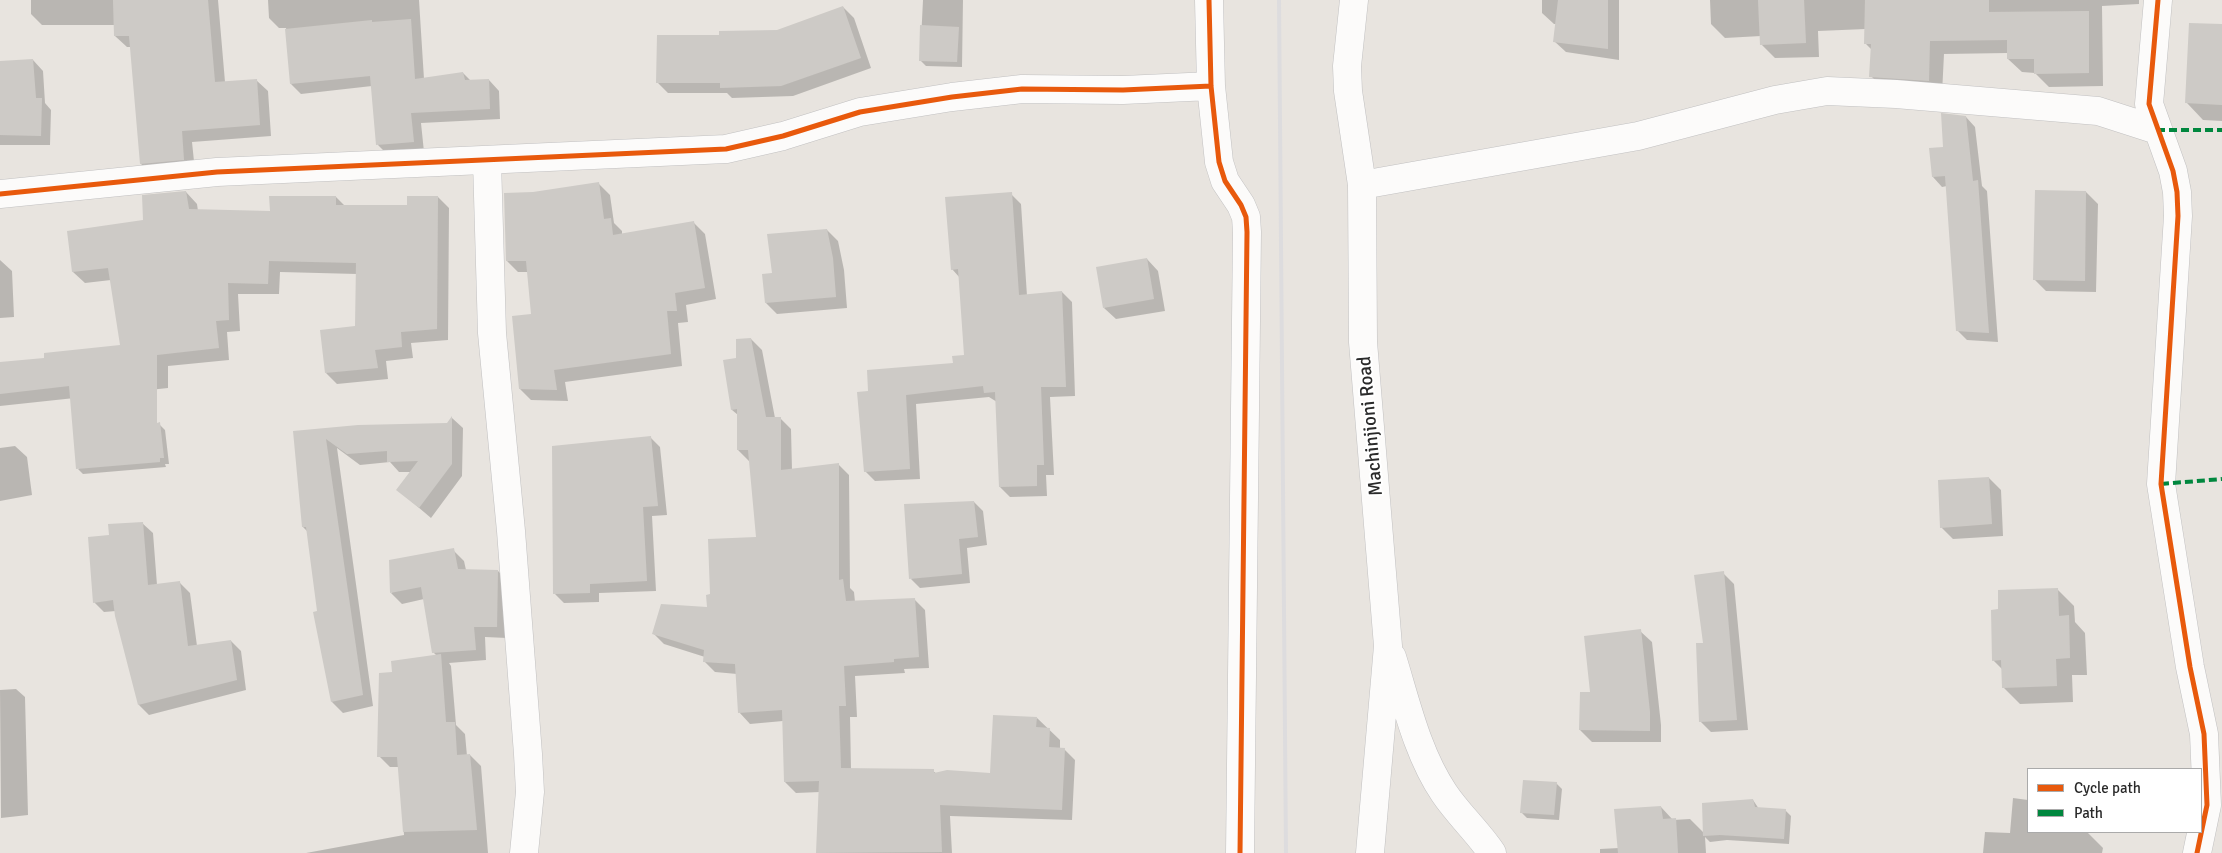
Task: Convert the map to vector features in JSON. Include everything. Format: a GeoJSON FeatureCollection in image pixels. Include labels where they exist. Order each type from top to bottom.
{"type":"FeatureCollection","features":[{"type":"Feature","properties":{"kind":"street"},"geometry":{"type":"LineString","coordinates":[[1209,0],[1211,86],[1220,171],[1241,205],[1246,217],[1247,232],[1240,853]]}},
{"type":"Feature","properties":{"kind":"street","name":"Machinjioni Road"},"geometry":{"type":"LineString","coordinates":[[1354,0],[1347,75],[1351,118],[1362,186],[1363,342],[1388,646],[1370,853]]}},
{"type":"Feature","properties":{"kind":"street"},"geometry":{"type":"LineString","coordinates":[[2158,0],[2149,104],[2172,171],[2177,192],[2178,216],[2162,484],[2190,667],[2204,734],[2207,805],[2202,829]]}},
{"type":"Feature","properties":{"kind":"street"},"geometry":{"type":"LineString","coordinates":[[0,194],[217,172],[726,149],[783,136],[860,112],[952,97],[1022,89],[1122,90],[1211,86]]}},
{"type":"Feature","properties":{"kind":"street"},"geometry":{"type":"LineString","coordinates":[[1362,186],[1638,136],[1775,100],[1827,91],[1896,94],[2098,111],[2157,130]]}},
{"type":"Feature","properties":{"kind":"street"},"geometry":{"type":"LineString","coordinates":[[487,161],[492,333],[511,530],[528,754],[530,792],[524,853]]}},
{"type":"Feature","properties":{"kind":"street"},"geometry":{"type":"LineString","coordinates":[[1388,646],[1417,737],[1430,766],[1444,793],[1492,853]]}},
{"type":"Feature","properties":{"kind":"street"},"geometry":{"type":"LineString","coordinates":[[2197,853],[2201,833]]}},
{"type":"Feature","properties":{"kind":"building"},"geometry":{"type":"Polygon","coordinates":[[[113,0],[208,0],[215,82],[257,79],[260,125],[182,131],[184,160],[140,164],[129,36],[114,36],[113,0]]]}},
{"type":"Feature","properties":{"kind":"building"},"geometry":{"type":"Polygon","coordinates":[[[1558,0],[1608,0],[1608,49],[1553,42],[1558,0]]]}},
{"type":"Feature","properties":{"kind":"building"},"geometry":{"type":"Polygon","coordinates":[[[1758,0],[1804,0],[1806,43],[1760,45],[1758,0]]]}},
{"type":"Feature","properties":{"kind":"building"},"geometry":{"type":"Polygon","coordinates":[[[1865,0],[1989,0],[1989,12],[2089,11],[2089,73],[2034,74],[2034,59],[2007,59],[2007,40],[1930,41],[1929,81],[1869,77],[1871,44],[1864,44],[1865,0]]]}},
{"type":"Feature","properties":{"kind":"building"},"geometry":{"type":"Polygon","coordinates":[[[843,6],[861,58],[781,86],[720,88],[720,83],[656,83],[657,35],[719,35],[719,31],[777,30],[843,6]]]}},
{"type":"Feature","properties":{"kind":"building"},"geometry":{"type":"Polygon","coordinates":[[[411,19],[415,79],[463,72],[465,80],[489,79],[490,109],[411,113],[414,142],[376,145],[370,76],[290,84],[285,29],[372,20],[372,22],[411,19]]]}},
{"type":"Feature","properties":{"kind":"building"},"geometry":{"type":"Polygon","coordinates":[[[2189,23],[2222,24],[2222,105],[2185,103],[2189,23]]]}},
{"type":"Feature","properties":{"kind":"building"},"geometry":{"type":"Polygon","coordinates":[[[920,25],[959,27],[957,62],[919,61],[920,25]]]}},
{"type":"Feature","properties":{"kind":"building"},"geometry":{"type":"Polygon","coordinates":[[[33,59],[36,98],[42,98],[41,136],[0,135],[0,61],[33,59]]]}},
{"type":"Feature","properties":{"kind":"building"},"geometry":{"type":"Polygon","coordinates":[[[1941,113],[1966,116],[1973,181],[1978,180],[1989,333],[1956,331],[1945,176],[1932,177],[1929,148],[1943,147],[1941,113]]]}},
{"type":"Feature","properties":{"kind":"building"},"geometry":{"type":"Polygon","coordinates":[[[599,182],[604,219],[611,218],[613,235],[694,221],[705,288],[675,293],[677,311],[667,311],[671,354],[554,370],[557,390],[519,389],[512,316],[531,314],[526,261],[506,261],[504,193],[533,192],[599,182]]]}},
{"type":"Feature","properties":{"kind":"building"},"geometry":{"type":"Polygon","coordinates":[[[2035,190],[2086,191],[2085,281],[2033,280],[2035,190]]]}},
{"type":"Feature","properties":{"kind":"building"},"geometry":{"type":"Polygon","coordinates":[[[186,191],[189,209],[270,211],[269,196],[336,196],[336,205],[407,205],[407,196],[438,196],[437,329],[401,332],[402,347],[375,350],[378,368],[325,373],[320,330],[355,326],[356,263],[269,261],[268,284],[228,283],[229,320],[216,321],[219,348],[157,355],[157,423],[160,422],[164,458],[160,458],[160,462],[76,469],[69,386],[0,394],[0,362],[44,358],[44,353],[120,345],[108,268],[72,272],[67,231],[143,220],[142,195],[186,191]]]}},
{"type":"Feature","properties":{"kind":"building"},"geometry":{"type":"Polygon","coordinates":[[[1012,192],[1019,295],[1062,291],[1066,387],[1041,387],[1044,465],[1037,465],[1037,486],[999,487],[995,392],[984,393],[983,386],[906,395],[910,469],[864,472],[857,392],[868,391],[867,370],[953,363],[952,356],[964,355],[958,269],[951,270],[945,197],[1012,192]]]}},
{"type":"Feature","properties":{"kind":"building"},"geometry":{"type":"Polygon","coordinates":[[[827,229],[833,258],[836,297],[765,303],[762,274],[772,273],[767,234],[827,229]]]}},
{"type":"Feature","properties":{"kind":"building"},"geometry":{"type":"Polygon","coordinates":[[[1147,258],[1154,299],[1103,308],[1096,267],[1147,258]]]}},
{"type":"Feature","properties":{"kind":"building"},"geometry":{"type":"Polygon","coordinates":[[[751,338],[766,417],[781,417],[781,470],[839,463],[839,580],[843,579],[846,601],[915,598],[919,657],[894,659],[894,662],[844,666],[846,706],[839,706],[841,768],[934,769],[934,773],[947,770],[990,773],[993,715],[1037,717],[1036,727],[1050,728],[1049,747],[1065,748],[1062,810],[940,805],[942,852],[816,853],[819,781],[784,782],[782,710],[738,713],[735,664],[703,662],[704,650],[652,634],[661,604],[707,607],[706,595],[710,594],[708,539],[756,537],[748,450],[737,450],[737,409],[731,410],[723,360],[736,358],[736,339],[751,338]]]}},
{"type":"Feature","properties":{"kind":"building"},"geometry":{"type":"Polygon","coordinates":[[[452,416],[452,464],[419,508],[396,490],[418,461],[387,462],[387,451],[347,454],[326,439],[363,695],[331,702],[313,612],[317,611],[306,527],[302,527],[293,431],[358,425],[447,423],[452,416]]]}},
{"type":"Feature","properties":{"kind":"building"},"geometry":{"type":"Polygon","coordinates":[[[651,436],[658,506],[643,507],[647,581],[590,584],[590,593],[553,594],[552,446],[651,436]]]}},
{"type":"Feature","properties":{"kind":"building"},"geometry":{"type":"Polygon","coordinates":[[[1989,477],[1992,524],[1940,528],[1938,480],[1989,477]]]}},
{"type":"Feature","properties":{"kind":"building"},"geometry":{"type":"Polygon","coordinates":[[[974,501],[978,537],[959,539],[962,574],[909,579],[904,504],[974,501]]]}},
{"type":"Feature","properties":{"kind":"building"},"geometry":{"type":"Polygon","coordinates":[[[143,522],[148,585],[180,581],[188,646],[231,640],[237,680],[138,705],[115,616],[113,600],[93,603],[88,537],[109,535],[108,524],[143,522]]]}},
{"type":"Feature","properties":{"kind":"building"},"geometry":{"type":"Polygon","coordinates":[[[454,548],[458,569],[498,570],[497,627],[474,627],[476,650],[432,653],[421,587],[390,593],[389,560],[454,548]]]}},
{"type":"Feature","properties":{"kind":"building"},"geometry":{"type":"Polygon","coordinates":[[[1724,571],[1737,720],[1699,722],[1696,643],[1703,643],[1694,575],[1724,571]]]}},
{"type":"Feature","properties":{"kind":"building"},"geometry":{"type":"Polygon","coordinates":[[[2058,588],[2059,616],[2069,615],[2070,658],[2056,659],[2057,686],[2002,688],[2001,660],[1992,661],[1991,610],[1998,609],[1998,590],[2058,588]]]}},
{"type":"Feature","properties":{"kind":"building"},"geometry":{"type":"Polygon","coordinates":[[[1641,629],[1650,712],[1650,731],[1579,730],[1580,692],[1590,692],[1584,636],[1641,629]]]}},
{"type":"Feature","properties":{"kind":"building"},"geometry":{"type":"Polygon","coordinates":[[[441,654],[446,722],[455,722],[457,755],[470,754],[477,830],[403,832],[397,757],[377,757],[379,673],[392,672],[391,661],[441,654]]]}},
{"type":"Feature","properties":{"kind":"building"},"geometry":{"type":"Polygon","coordinates":[[[1523,780],[1557,782],[1554,815],[1520,813],[1523,780]]]}},
{"type":"Feature","properties":{"kind":"building"},"geometry":{"type":"Polygon","coordinates":[[[1753,799],[1755,807],[1786,809],[1784,839],[1720,835],[1703,836],[1702,803],[1753,799]]]}},
{"type":"Feature","properties":{"kind":"building"},"geometry":{"type":"Polygon","coordinates":[[[1661,806],[1663,819],[1676,818],[1678,853],[1618,853],[1614,809],[1661,806]]]}},
{"type":"Feature","properties":{"kind":"railway"},"geometry":{"type":"LineString","coordinates":[[1279,0],[1286,853]]}},
{"type":"Feature","properties":{"kind":"marked path"},"geometry":{"type":"LineString","coordinates":[[2157,130],[2222,130]]}},
{"type":"Feature","properties":{"kind":"marked path"},"geometry":{"type":"LineString","coordinates":[[2161,484],[2222,479]]}},
{"type":"Feature","properties":{"kind":"cycle path"},"geometry":{"type":"LineString","coordinates":[[1209,0],[1211,86],[1219,162],[1225,181],[1241,205],[1246,217],[1247,232],[1240,853]]}},
{"type":"Feature","properties":{"kind":"cycle path"},"geometry":{"type":"LineString","coordinates":[[2158,0],[2149,104],[2173,171],[2177,192],[2178,216],[2161,484],[2190,667],[2204,734],[2207,805],[2202,829]]}},
{"type":"Feature","properties":{"kind":"cycle path"},"geometry":{"type":"LineString","coordinates":[[0,194],[217,172],[726,149],[783,136],[860,112],[952,97],[1022,89],[1123,90],[1211,86]]}},
{"type":"Feature","properties":{"kind":"cycle path"},"geometry":{"type":"LineString","coordinates":[[2197,853],[2201,833]]}}]}
